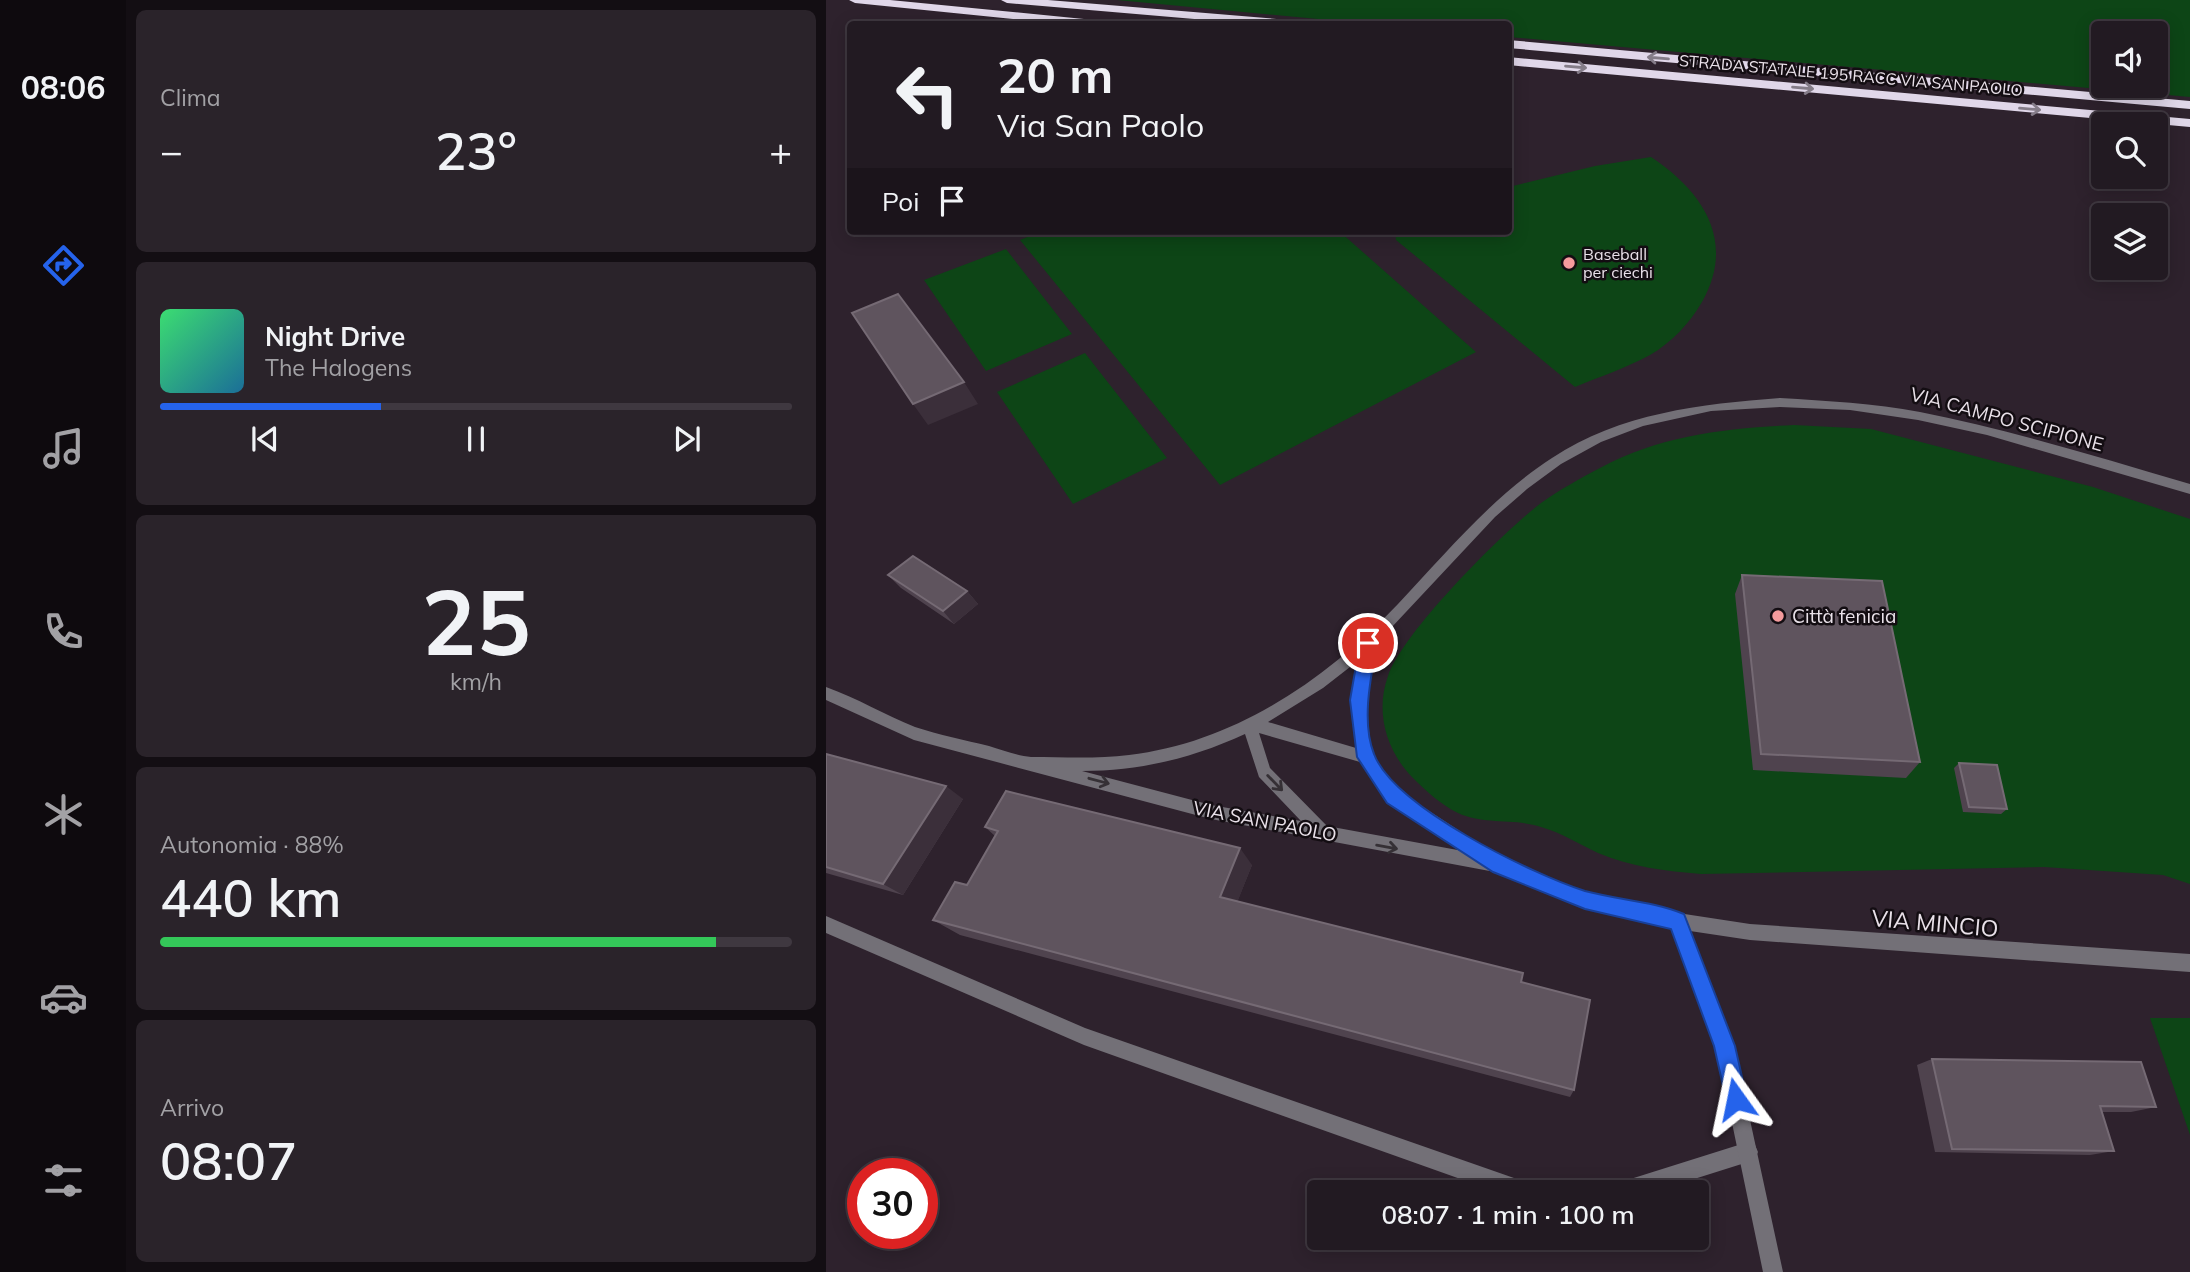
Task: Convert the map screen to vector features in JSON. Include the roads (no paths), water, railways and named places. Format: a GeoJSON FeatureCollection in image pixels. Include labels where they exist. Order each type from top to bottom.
{"type":"FeatureCollection","features":[{"type":"Feature","properties":{"kind":"highway"},"geometry":{"type":"LineString","coordinates":[[855,0],[1064,21]]}},
{"type":"Feature","properties":{"kind":"highway"},"geometry":{"type":"LineString","coordinates":[[922,0],[1091,21]]}},
{"type":"Feature","properties":{"kind":"highway"},"geometry":{"type":"LineString","coordinates":[[1007,0],[1255,21]]}},
{"type":"Feature","properties":{"kind":"highway"},"geometry":{"type":"LineString","coordinates":[[1069,0],[1141,11]]}},
{"type":"Feature","properties":{"kind":"highway","name":"STRADA STATALE 195 RACC VIA SAN PAOLO"},"geometry":{"type":"LineString","coordinates":[[1512,44],[2190,106]]}},
{"type":"Feature","properties":{"kind":"highway","name":"STRADA STATALE 195 RACC VIA SAN PAOLO"},"geometry":{"type":"LineString","coordinates":[[1512,61],[2190,123]]}},
{"type":"Feature","properties":{"kind":"street","name":"VIA CAMPO SCIPIONE"},"geometry":{"type":"LineString","coordinates":[[1250,723],[1315,684],[1368,643],[1455,548],[1530,477],[1587,443],[1641,422],[1702,409],[1767,401],[1837,403],[1894,409],[1960,424],[2190,489]]}},
{"type":"Feature","properties":{"kind":"street","name":"VIA SAN PAOLO"},"geometry":{"type":"LineString","coordinates":[[1368,643],[1359,700],[1365,757],[1394,797],[1499,866],[1585,900],[1678,921]]}},
{"type":"Feature","properties":{"kind":"street","name":"VIA SAN PAOLO"},"geometry":{"type":"LineString","coordinates":[[826,693],[914,733],[1211,813],[1321,831],[1370,844],[1499,866]]}},
{"type":"Feature","properties":{"kind":"street","name":"VIA SAN PAOLO"},"geometry":{"type":"LineString","coordinates":[[1033,763],[1131,761],[1199,746],[1250,723]]}},
{"type":"Feature","properties":{"kind":"street"},"geometry":{"type":"LineString","coordinates":[[1250,723],[1365,757]]}},
{"type":"Feature","properties":{"kind":"street"},"geometry":{"type":"LineString","coordinates":[[1250,723],[1264,772],[1321,831]]}},
{"type":"Feature","properties":{"kind":"street"},"geometry":{"type":"LineString","coordinates":[[1678,921],[1725,1046],[1773,1272]]}},
{"type":"Feature","properties":{"kind":"street","name":"VIA MINCIO"},"geometry":{"type":"LineString","coordinates":[[1678,921],[1750,932],[2190,962]]}},
{"type":"Feature","properties":{"kind":"street"},"geometry":{"type":"LineString","coordinates":[[826,924],[1084,1036],[1491,1180]]}},
{"type":"Feature","properties":{"kind":"street"},"geometry":{"type":"LineString","coordinates":[[1659,1180],[1748,1152]]}},
{"type":"Feature","properties":{"kind":"place","name":"Baseball per ciechi"},"geometry":{"type":"Point","coordinates":[1569,263]}},
{"type":"Feature","properties":{"kind":"place","name":"Città fenicia"},"geometry":{"type":"Point","coordinates":[1778,616]}}]}
